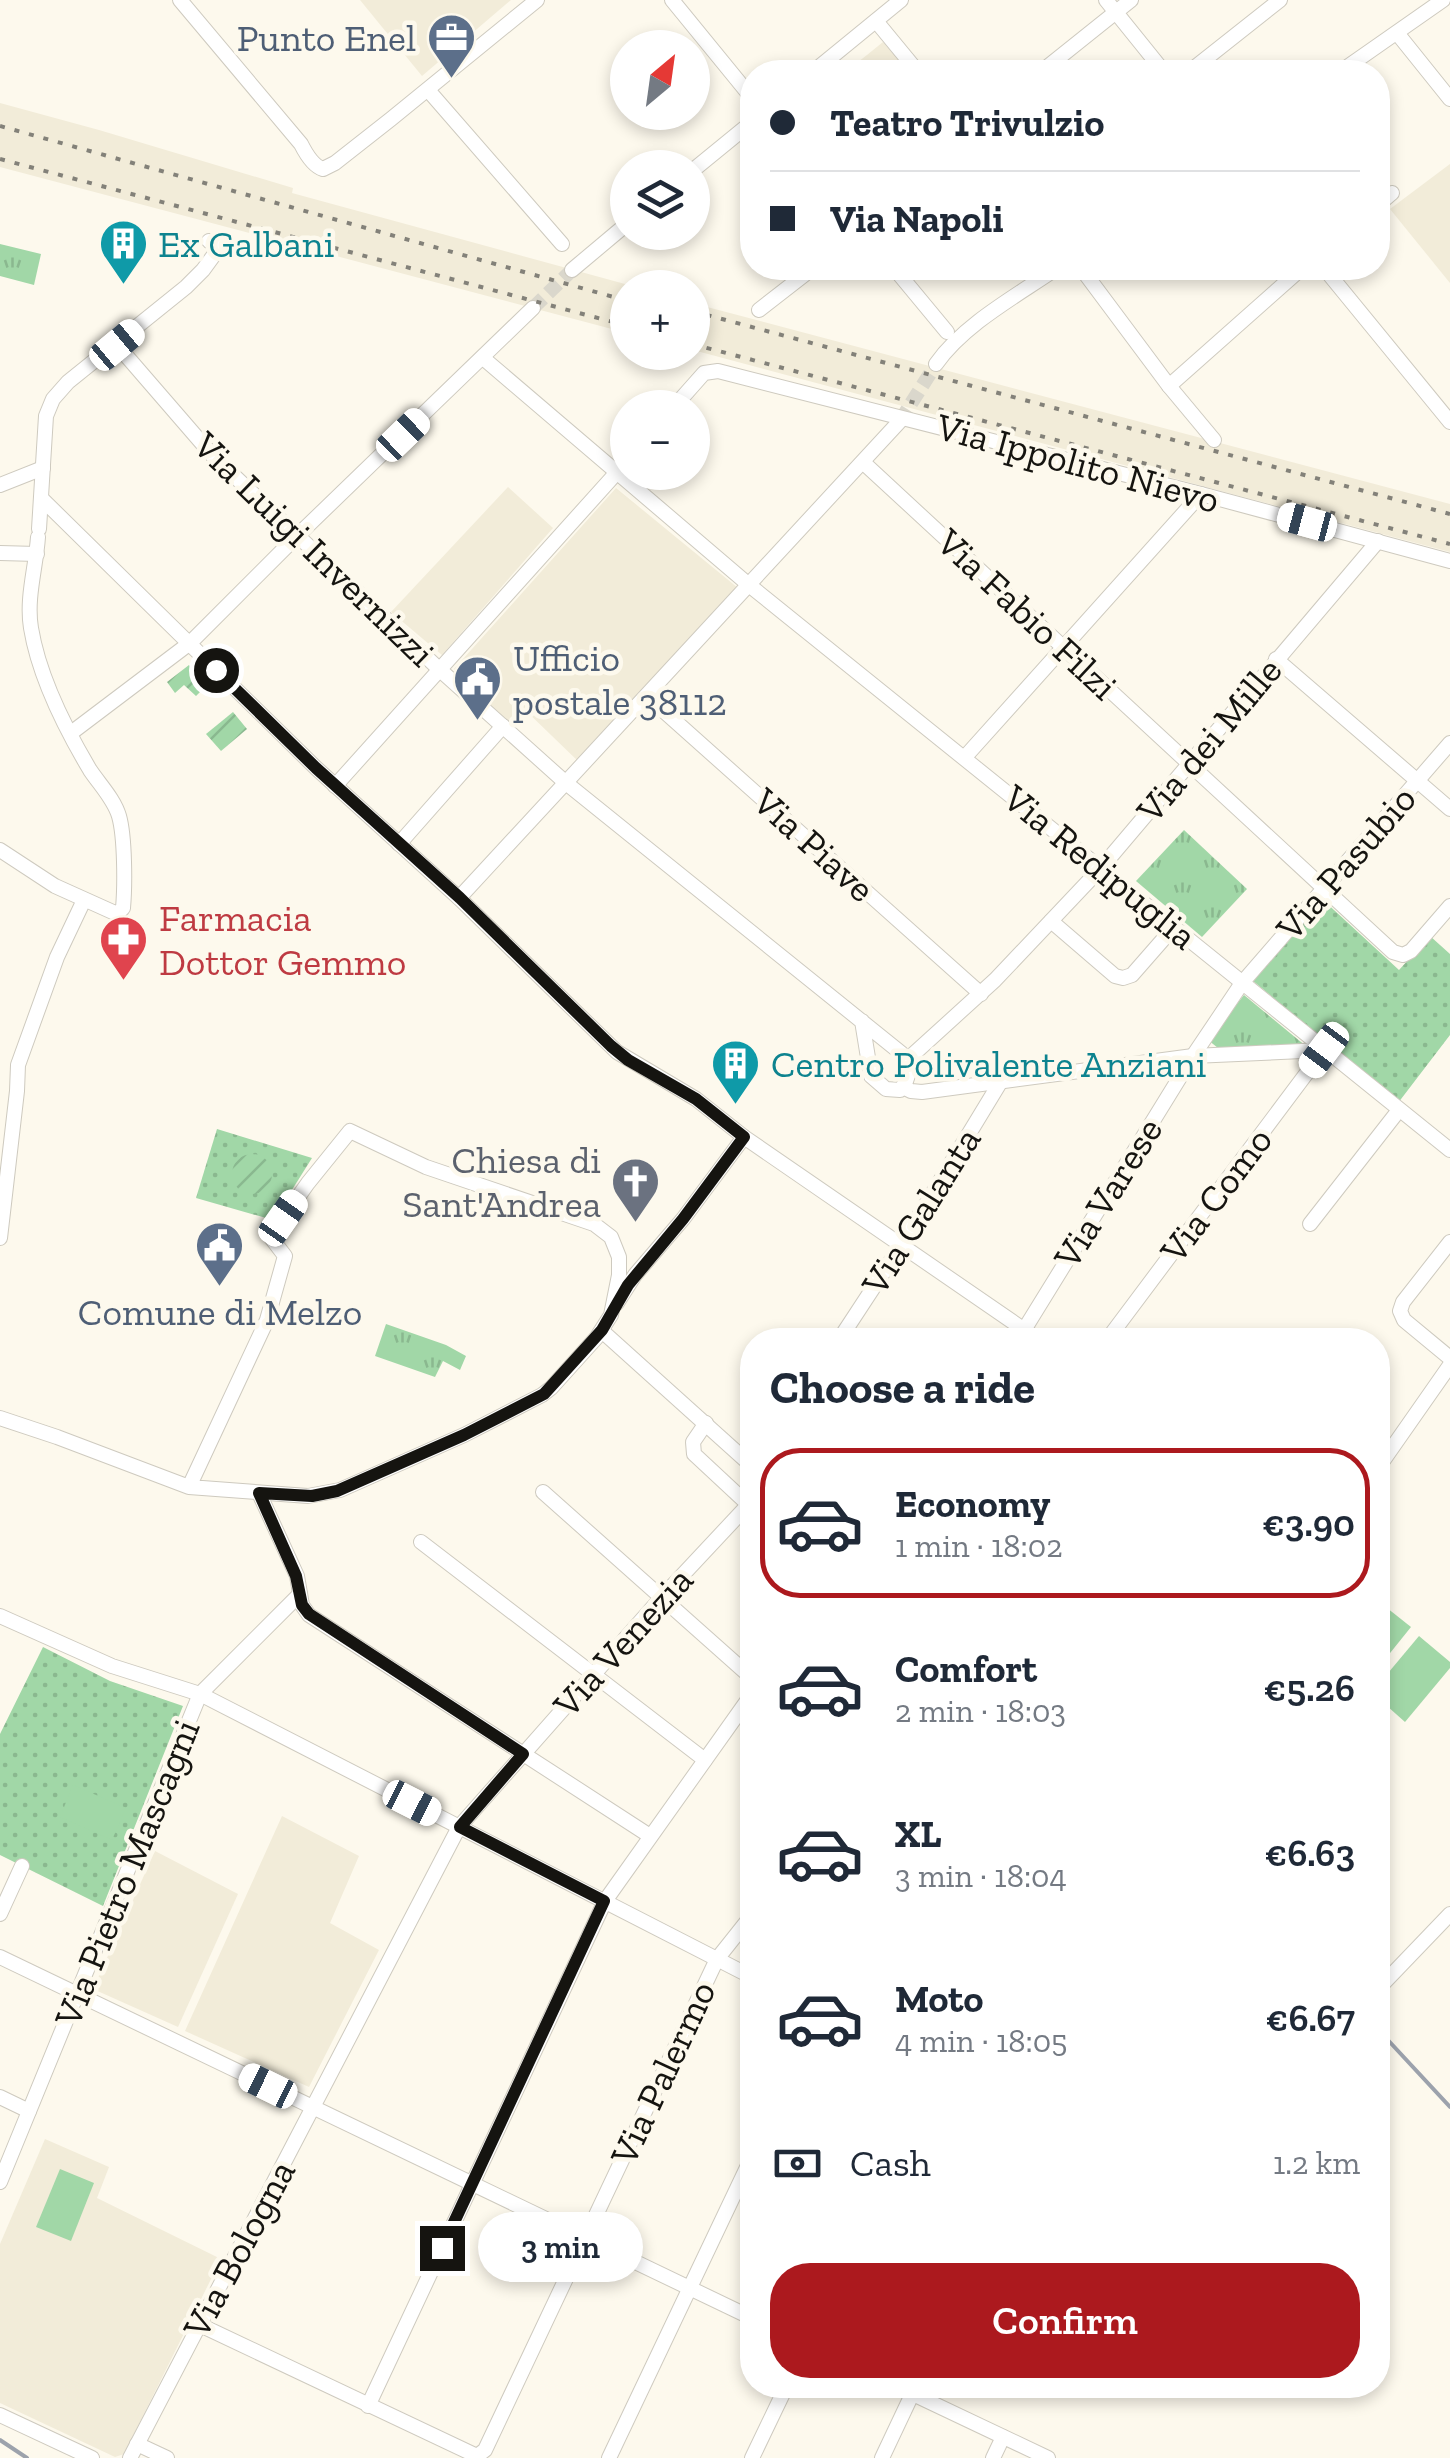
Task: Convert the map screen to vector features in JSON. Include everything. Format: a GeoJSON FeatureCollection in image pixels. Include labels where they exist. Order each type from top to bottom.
{"type":"FeatureCollection","features":[{"type":"Feature","properties":{"kind":"street"},"geometry":{"type":"LineString","coordinates":[[180,0],[323,169],[428,90],[537,0]]}},
{"type":"Feature","properties":{"kind":"street"},"geometry":{"type":"LineString","coordinates":[[672,0],[740,83]]}},
{"type":"Feature","properties":{"kind":"street"},"geometry":{"type":"LineString","coordinates":[[828,60],[901,0]]}},
{"type":"Feature","properties":{"kind":"street"},"geometry":{"type":"LineString","coordinates":[[1106,0],[1154,60]]}},
{"type":"Feature","properties":{"kind":"street"},"geometry":{"type":"LineString","coordinates":[[1056,60],[1131,0]]}},
{"type":"Feature","properties":{"kind":"street"},"geometry":{"type":"LineString","coordinates":[[1204,60],[1280,0]]}},
{"type":"Feature","properties":{"kind":"street"},"geometry":{"type":"LineString","coordinates":[[1357,60],[1443,0]]}},
{"type":"Feature","properties":{"kind":"street"},"geometry":{"type":"LineString","coordinates":[[876,21],[908,60]]}},
{"type":"Feature","properties":{"kind":"street"},"geometry":{"type":"LineString","coordinates":[[1397,32],[1450,100]]}},
{"type":"Feature","properties":{"kind":"street"},"geometry":{"type":"LineString","coordinates":[[428,90],[562,244]]}},
{"type":"Feature","properties":{"kind":"street"},"geometry":{"type":"LineString","coordinates":[[710,156],[740,132]]}},
{"type":"Feature","properties":{"kind":"street"},"geometry":{"type":"LineString","coordinates":[[572,270],[610,238]]}},
{"type":"Feature","properties":{"kind":"street"},"geometry":{"type":"LineString","coordinates":[[0,850],[39,876],[111,912],[118,913],[124,905],[120,819],[71,733],[47,681],[32,632],[30,600],[39,533],[46,416],[51,402],[68,382],[203,270],[222,244],[209,241]]}},
{"type":"Feature","properties":{"kind":"street"},"geometry":{"type":"LineString","coordinates":[[759,310],[798,280]]}},
{"type":"Feature","properties":{"kind":"street"},"geometry":{"type":"LineString","coordinates":[[904,280],[947,332]]}},
{"type":"Feature","properties":{"kind":"street"},"geometry":{"type":"LineString","coordinates":[[936,364],[966,332],[1040,280]]}},
{"type":"Feature","properties":{"kind":"street"},"geometry":{"type":"LineString","coordinates":[[1090,280],[1214,440]]}},
{"type":"Feature","properties":{"kind":"street"},"geometry":{"type":"LineString","coordinates":[[1169,386],[1288,280]]}},
{"type":"Feature","properties":{"kind":"street"},"geometry":{"type":"LineString","coordinates":[[1334,280],[1450,422]]}},
{"type":"Feature","properties":{"kind":"street"},"geometry":{"type":"LineString","coordinates":[[71,733],[190,643],[534,308]]}},
{"type":"Feature","properties":{"kind":"street","name":"Via Luigi Invernizzi"},"geometry":{"type":"LineString","coordinates":[[117,345],[205,448],[439,670],[566,783],[907,1060]]}},
{"type":"Feature","properties":{"kind":"street","name":"Via Redipuglia"},"geometry":{"type":"LineString","coordinates":[[484,358],[610,457]]}},
{"type":"Feature","properties":{"kind":"street","name":"Via Ippolito Nievo"},"geometry":{"type":"LineString","coordinates":[[689,390],[704,373],[718,371],[1450,561]]}},
{"type":"Feature","properties":{"kind":"street"},"geometry":{"type":"LineString","coordinates":[[460,898],[900,421]]}},
{"type":"Feature","properties":{"kind":"street","name":"Via Fabio Filzi"},"geometry":{"type":"LineString","coordinates":[[866,465],[1393,952],[1403,955],[1414,948],[1450,906]]}},
{"type":"Feature","properties":{"kind":"street"},"geometry":{"type":"LineString","coordinates":[[0,484],[43,468]]}},
{"type":"Feature","properties":{"kind":"street"},"geometry":{"type":"LineString","coordinates":[[335,786],[610,479]]}},
{"type":"Feature","properties":{"kind":"street","name":"Via Redipuglia"},"geometry":{"type":"LineString","coordinates":[[648,490],[749,585],[1450,1150]]}},
{"type":"Feature","properties":{"kind":"street"},"geometry":{"type":"LineString","coordinates":[[965,757],[1201,494]]}},
{"type":"Feature","properties":{"kind":"street"},"geometry":{"type":"LineString","coordinates":[[42,498],[335,786],[460,898],[617,1052],[696,1099],[744,1137],[902,1244],[1011,1328]]}},
{"type":"Feature","properties":{"kind":"street","name":"Via dei Mille"},"geometry":{"type":"LineString","coordinates":[[907,1060],[981,994],[1101,868],[1378,542]]}},
{"type":"Feature","properties":{"kind":"street"},"geometry":{"type":"LineString","coordinates":[[0,553],[37,554]]}},
{"type":"Feature","properties":{"kind":"street"},"geometry":{"type":"LineString","coordinates":[[1276,659],[1450,809]]}},
{"type":"Feature","properties":{"kind":"street","name":"Via Piave"},"geometry":{"type":"LineString","coordinates":[[646,696],[981,994]]}},
{"type":"Feature","properties":{"kind":"street"},"geometry":{"type":"LineString","coordinates":[[399,844],[503,726]]}},
{"type":"Feature","properties":{"kind":"street","name":"Via Pasubio"},"geometry":{"type":"LineString","coordinates":[[1193,1056],[1242,983],[1450,742]]}},
{"type":"Feature","properties":{"kind":"street"},"geometry":{"type":"LineString","coordinates":[[0,1238],[17,1069],[60,951],[84,900]]}},
{"type":"Feature","properties":{"kind":"street"},"geometry":{"type":"LineString","coordinates":[[1051,921],[1115,976],[1123,978],[1132,975],[1174,928]]}},
{"type":"Feature","properties":{"kind":"street"},"geometry":{"type":"LineString","coordinates":[[862,1021],[871,1076],[878,1085],[897,1091],[903,1087],[908,1077],[907,1060]]}},
{"type":"Feature","properties":{"kind":"street"},"geometry":{"type":"LineString","coordinates":[[903,1087],[922,1092],[1193,1056],[1324,1050]]}},
{"type":"Feature","properties":{"kind":"street","name":"Via Como"},"geometry":{"type":"LineString","coordinates":[[1116,1328],[1324,1050]]}},
{"type":"Feature","properties":{"kind":"street","name":"Via Varese"},"geometry":{"type":"LineString","coordinates":[[1024,1328],[1193,1056]]}},
{"type":"Feature","properties":{"kind":"street","name":"Via Galanta"},"geometry":{"type":"LineString","coordinates":[[847,1328],[1001,1080]]}},
{"type":"Feature","properties":{"kind":"street"},"geometry":{"type":"LineString","coordinates":[[1310,1224],[1399,1110]]}},
{"type":"Feature","properties":{"kind":"street"},"geometry":{"type":"LineString","coordinates":[[189,1487],[267,1320],[286,1256],[272,1238],[274,1232],[350,1131],[418,1165],[603,1229],[614,1241],[619,1257],[613,1308]]}},
{"type":"Feature","properties":{"kind":"street"},"geometry":{"type":"LineString","coordinates":[[0,1418],[189,1487],[312,1496],[330,1493],[464,1435],[544,1394],[602,1330],[635,1275],[744,1137]]}},
{"type":"Feature","properties":{"kind":"street"},"geometry":{"type":"LineString","coordinates":[[1390,1450],[1450,1361],[1404,1320],[1400,1311],[1450,1242]]}},
{"type":"Feature","properties":{"kind":"street"},"geometry":{"type":"LineString","coordinates":[[602,1330],[740,1455]]}},
{"type":"Feature","properties":{"kind":"street"},"geometry":{"type":"LineString","coordinates":[[706,1423],[692,1442],[694,1454],[740,1496]]}},
{"type":"Feature","properties":{"kind":"street"},"geometry":{"type":"LineString","coordinates":[[543,1492],[740,1667]]}},
{"type":"Feature","properties":{"kind":"street"},"geometry":{"type":"LineString","coordinates":[[259,1493],[296,1576],[302,1605],[309,1614],[650,1836]]}},
{"type":"Feature","properties":{"kind":"street","name":"Via Venezia"},"geometry":{"type":"LineString","coordinates":[[460,1827],[662,1597],[740,1517]]}},
{"type":"Feature","properties":{"kind":"street"},"geometry":{"type":"LineString","coordinates":[[421,1542],[705,1760]]}},
{"type":"Feature","properties":{"kind":"street","name":"Via Pietro Mascagni"},"geometry":{"type":"LineString","coordinates":[[0,2182],[200,1694],[300,1594]]}},
{"type":"Feature","properties":{"kind":"street"},"geometry":{"type":"LineString","coordinates":[[0,1616],[112,1666],[200,1694],[740,1970]]}},
{"type":"Feature","properties":{"kind":"street"},"geometry":{"type":"LineString","coordinates":[[368,2406],[604,1901],[740,1711]]}},
{"type":"Feature","properties":{"kind":"street","name":"Via Bologna"},"geometry":{"type":"LineString","coordinates":[[134,2451],[460,1827]]}},
{"type":"Feature","properties":{"kind":"street"},"geometry":{"type":"LineString","coordinates":[[0,1914],[22,1866]]}},
{"type":"Feature","properties":{"kind":"street"},"geometry":{"type":"LineString","coordinates":[[1390,1976],[1450,1914]]}},
{"type":"Feature","properties":{"kind":"street","name":"Via Palermo"},"geometry":{"type":"LineString","coordinates":[[477,2456],[485,2450],[718,1959],[740,1931]]}},
{"type":"Feature","properties":{"kind":"street"},"geometry":{"type":"LineString","coordinates":[[0,1957],[740,2312]]}},
{"type":"Feature","properties":{"kind":"street"},"geometry":{"type":"LineString","coordinates":[[0,2097],[28,2111]]}},
{"type":"Feature","properties":{"kind":"street"},"geometry":{"type":"LineString","coordinates":[[610,2458],[740,2182]]}},
{"type":"Feature","properties":{"kind":"street"},"geometry":{"type":"LineString","coordinates":[[200,2324],[477,2456]]}},
{"type":"Feature","properties":{"kind":"street"},"geometry":{"type":"LineString","coordinates":[[752,2458],[781,2398]]}},
{"type":"Feature","properties":{"kind":"street"},"geometry":{"type":"LineString","coordinates":[[882,2458],[910,2398]]}},
{"type":"Feature","properties":{"kind":"street"},"geometry":{"type":"LineString","coordinates":[[931,2398],[1048,2458]]}},
{"type":"Feature","properties":{"kind":"street"},"geometry":{"type":"LineString","coordinates":[[0,2414],[92,2458]]}},
{"type":"Feature","properties":{"kind":"street"},"geometry":{"type":"LineString","coordinates":[[992,2458],[1003,2437]]}},
{"type":"Feature","properties":{"kind":"street"},"geometry":{"type":"LineString","coordinates":[[134,2451],[167,2458]]}},
{"type":"Feature","properties":{"kind":"shaded area"},"geometry":{"type":"Polygon","coordinates":[[[360,0],[511,0],[422,76],[360,0]]]}},
{"type":"Feature","properties":{"kind":"shaded area"},"geometry":{"type":"Polygon","coordinates":[[[883,42],[899,60],[861,60],[883,42]]]}},
{"type":"Feature","properties":{"kind":"shaded area"},"geometry":{"type":"Polygon","coordinates":[[[0,103],[293,188],[292,193],[610,280],[610,328],[0,167],[0,103]]]}},
{"type":"Feature","properties":{"kind":"shaded area"},"geometry":{"type":"Polygon","coordinates":[[[1450,164],[1450,283],[1390,209],[1450,164]]]}},
{"type":"Feature","properties":{"kind":"shaded area"},"geometry":{"type":"Polygon","coordinates":[[[710,308],[1450,504],[1450,552],[710,355],[710,308]]]}},
{"type":"Feature","properties":{"kind":"shaded area"},"geometry":{"type":"Polygon","coordinates":[[[508,487],[553,528],[442,655],[391,612],[508,487]]]}},
{"type":"Feature","properties":{"kind":"shaded area"},"geometry":{"type":"Polygon","coordinates":[[[614,490],[738,588],[581,764],[522,707],[508,722],[454,669],[614,490]]]}},
{"type":"Feature","properties":{"kind":"shaded area"},"geometry":{"type":"Polygon","coordinates":[[[282,1816],[359,1856],[330,1923],[379,1950],[309,2087],[185,2031],[282,1816]]]}},
{"type":"Feature","properties":{"kind":"shaded area"},"geometry":{"type":"Polygon","coordinates":[[[155,1851],[238,1894],[178,2027],[93,1989],[155,1851]]]}},
{"type":"Feature","properties":{"kind":"shaded area"},"geometry":{"type":"Polygon","coordinates":[[[45,2139],[109,2167],[97,2198],[221,2259],[124,2454],[115,2457],[0,2403],[0,2244],[45,2139]]]}},
{"type":"Feature","properties":{"kind":"green space"},"geometry":{"type":"Polygon","coordinates":[[[0,244],[41,254],[34,285],[0,276],[0,244]]]}},
{"type":"Feature","properties":{"kind":"green space"},"geometry":{"type":"Polygon","coordinates":[[[189,665],[208,684],[196,696],[184,685],[175,693],[167,682],[189,665]]]}},
{"type":"Feature","properties":{"kind":"green space"},"geometry":{"type":"Polygon","coordinates":[[[233,712],[247,729],[221,751],[206,734],[233,712]]]}},
{"type":"Feature","properties":{"kind":"green space"},"geometry":{"type":"Polygon","coordinates":[[[1184,830],[1247,889],[1202,937],[1136,881],[1184,830]]]}},
{"type":"Feature","properties":{"kind":"green space"},"geometry":{"type":"Polygon","coordinates":[[[1321,898],[1399,970],[1430,936],[1450,954],[1450,1035],[1398,1103],[1252,980],[1321,898]]]}},
{"type":"Feature","properties":{"kind":"green space"},"geometry":{"type":"Polygon","coordinates":[[[1244,995],[1307,1047],[1218,1048],[1208,1040],[1244,995]]]}},
{"type":"Feature","properties":{"kind":"green space"},"geometry":{"type":"Polygon","coordinates":[[[217,1129],[312,1158],[273,1220],[196,1198],[217,1129]]]}},
{"type":"Feature","properties":{"kind":"green space"},"geometry":{"type":"Polygon","coordinates":[[[252,1154],[266,1160],[272,1174],[266,1188],[252,1194],[238,1188],[232,1174],[238,1160],[252,1154]]]}},
{"type":"Feature","properties":{"kind":"green space"},"geometry":{"type":"Polygon","coordinates":[[[386,1324],[466,1356],[460,1370],[443,1361],[435,1377],[375,1356],[386,1324]]]}},
{"type":"Feature","properties":{"kind":"green space"},"geometry":{"type":"Polygon","coordinates":[[[1390,1610],[1411,1627],[1390,1653],[1390,1610]]]}},
{"type":"Feature","properties":{"kind":"green space"},"geometry":{"type":"Polygon","coordinates":[[[1419,1636],[1450,1662],[1450,1668],[1405,1722],[1390,1709],[1390,1671],[1419,1636]]]}},
{"type":"Feature","properties":{"kind":"green space"},"geometry":{"type":"Polygon","coordinates":[[[43,1647],[110,1681],[183,1706],[103,1906],[0,1855],[0,1734],[43,1647]]]}},
{"type":"Feature","properties":{"kind":"green space"},"geometry":{"type":"Polygon","coordinates":[[[73,1785],[126,1808],[112,1840],[60,1817],[73,1785]]]}},
{"type":"Feature","properties":{"kind":"green space"},"geometry":{"type":"Polygon","coordinates":[[[60,2169],[94,2183],[71,2241],[36,2227],[60,2169]]]}},
{"type":"Feature","properties":{"kind":"waterway"},"geometry":{"type":"LineString","coordinates":[[1390,2042],[1450,2107]]}},
{"type":"Feature","properties":{"kind":"waterway"},"geometry":{"type":"LineString","coordinates":[[0,2440],[27,2458]]}},
{"type":"Feature","properties":{"kind":"tunnel"},"geometry":{"type":"LineString","coordinates":[[533,308],[572,270]]}},
{"type":"Feature","properties":{"kind":"tunnel"},"geometry":{"type":"LineString","coordinates":[[900,421],[936,364]]}},
{"type":"Feature","properties":{"kind":"railway"},"geometry":{"type":"LineString","coordinates":[[0,126],[610,296]]}},
{"type":"Feature","properties":{"kind":"railway"},"geometry":{"type":"LineString","coordinates":[[0,159],[610,321]]}},
{"type":"Feature","properties":{"kind":"railway"},"geometry":{"type":"LineString","coordinates":[[710,316],[1450,514]]}},
{"type":"Feature","properties":{"kind":"railway"},"geometry":{"type":"LineString","coordinates":[[710,349],[1450,544]]}},
{"type":"Feature","properties":{"kind":"place","name":"Punto Enel"},"geometry":{"type":"Point","coordinates":[451,80]}},
{"type":"Feature","properties":{"kind":"place","name":"Ex Galbani"},"geometry":{"type":"Point","coordinates":[123,286]}},
{"type":"Feature","properties":{"kind":"place","name":"Ufficio postale 38112"},"geometry":{"type":"Point","coordinates":[478,722]}},
{"type":"Feature","properties":{"kind":"place","name":"Farmacia Dottor Gemmo"},"geometry":{"type":"Point","coordinates":[124,982]}},
{"type":"Feature","properties":{"kind":"place","name":"Centro Polivalente Anziani"},"geometry":{"type":"Point","coordinates":[736,1106]}},
{"type":"Feature","properties":{"kind":"place","name":"Chiesa di Sant'Andrea"},"geometry":{"type":"Point","coordinates":[636,1224]}},
{"type":"Feature","properties":{"kind":"place","name":"Comune di Melzo"},"geometry":{"type":"Point","coordinates":[220,1288]}},
{"type":"Feature","properties":{"kind":"route"},"geometry":{"type":"LineString","coordinates":[[216,670],[316,768],[460,898],[611,1046],[696,1099],[744,1137],[628,1285],[602,1330],[544,1394],[464,1435],[337,1491],[312,1496],[259,1493],[296,1576],[302,1605],[309,1614],[523,1754],[460,1827],[604,1901],[442,2248]]}}]}
